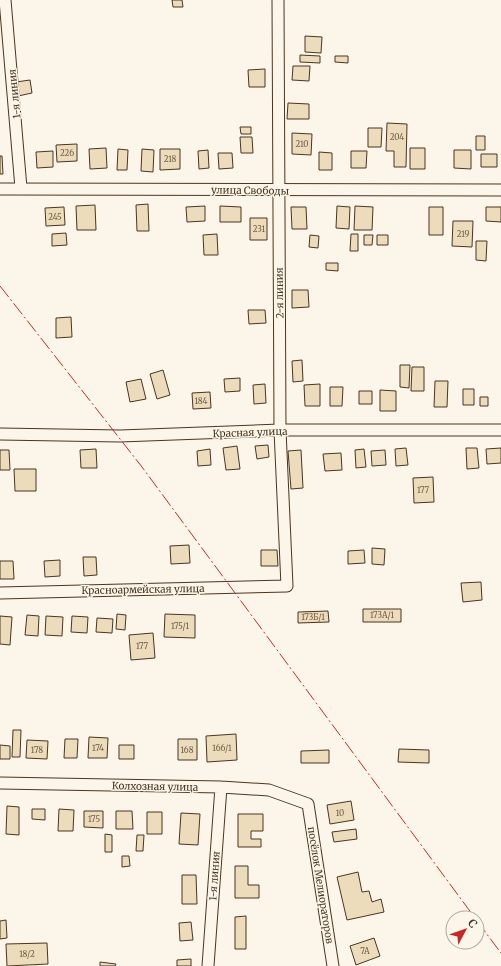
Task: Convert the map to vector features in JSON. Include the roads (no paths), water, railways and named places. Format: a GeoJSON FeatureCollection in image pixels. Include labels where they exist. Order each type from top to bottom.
{"type":"FeatureCollection","features":[{"type":"Feature","properties":{"kind":"street","name":"1-я линия"},"geometry":{"type":"LineString","coordinates":[[5,0],[21,188]]}},
{"type":"Feature","properties":{"kind":"street","name":"2-я линия"},"geometry":{"type":"LineString","coordinates":[[278,0],[280,430],[287,586]]}},
{"type":"Feature","properties":{"kind":"street","name":"улица Свободы"},"geometry":{"type":"LineString","coordinates":[[0,189],[278,191],[501,190]]}},
{"type":"Feature","properties":{"kind":"street","name":"Красная улица"},"geometry":{"type":"LineString","coordinates":[[0,434],[120,436],[280,430],[501,430]]}},
{"type":"Feature","properties":{"kind":"street","name":"Красноармейская улица"},"geometry":{"type":"LineString","coordinates":[[0,593],[287,586]]}},
{"type":"Feature","properties":{"kind":"street","name":"Колхозная улица"},"geometry":{"type":"LineString","coordinates":[[0,783],[220,787],[269,790],[308,804]]}},
{"type":"Feature","properties":{"kind":"street","name":"1-я линия"},"geometry":{"type":"LineString","coordinates":[[208,966],[220,787]]}},
{"type":"Feature","properties":{"kind":"street","name":"посёлок Мелиораторов"},"geometry":{"type":"LineString","coordinates":[[308,804],[333,966]]}}]}
